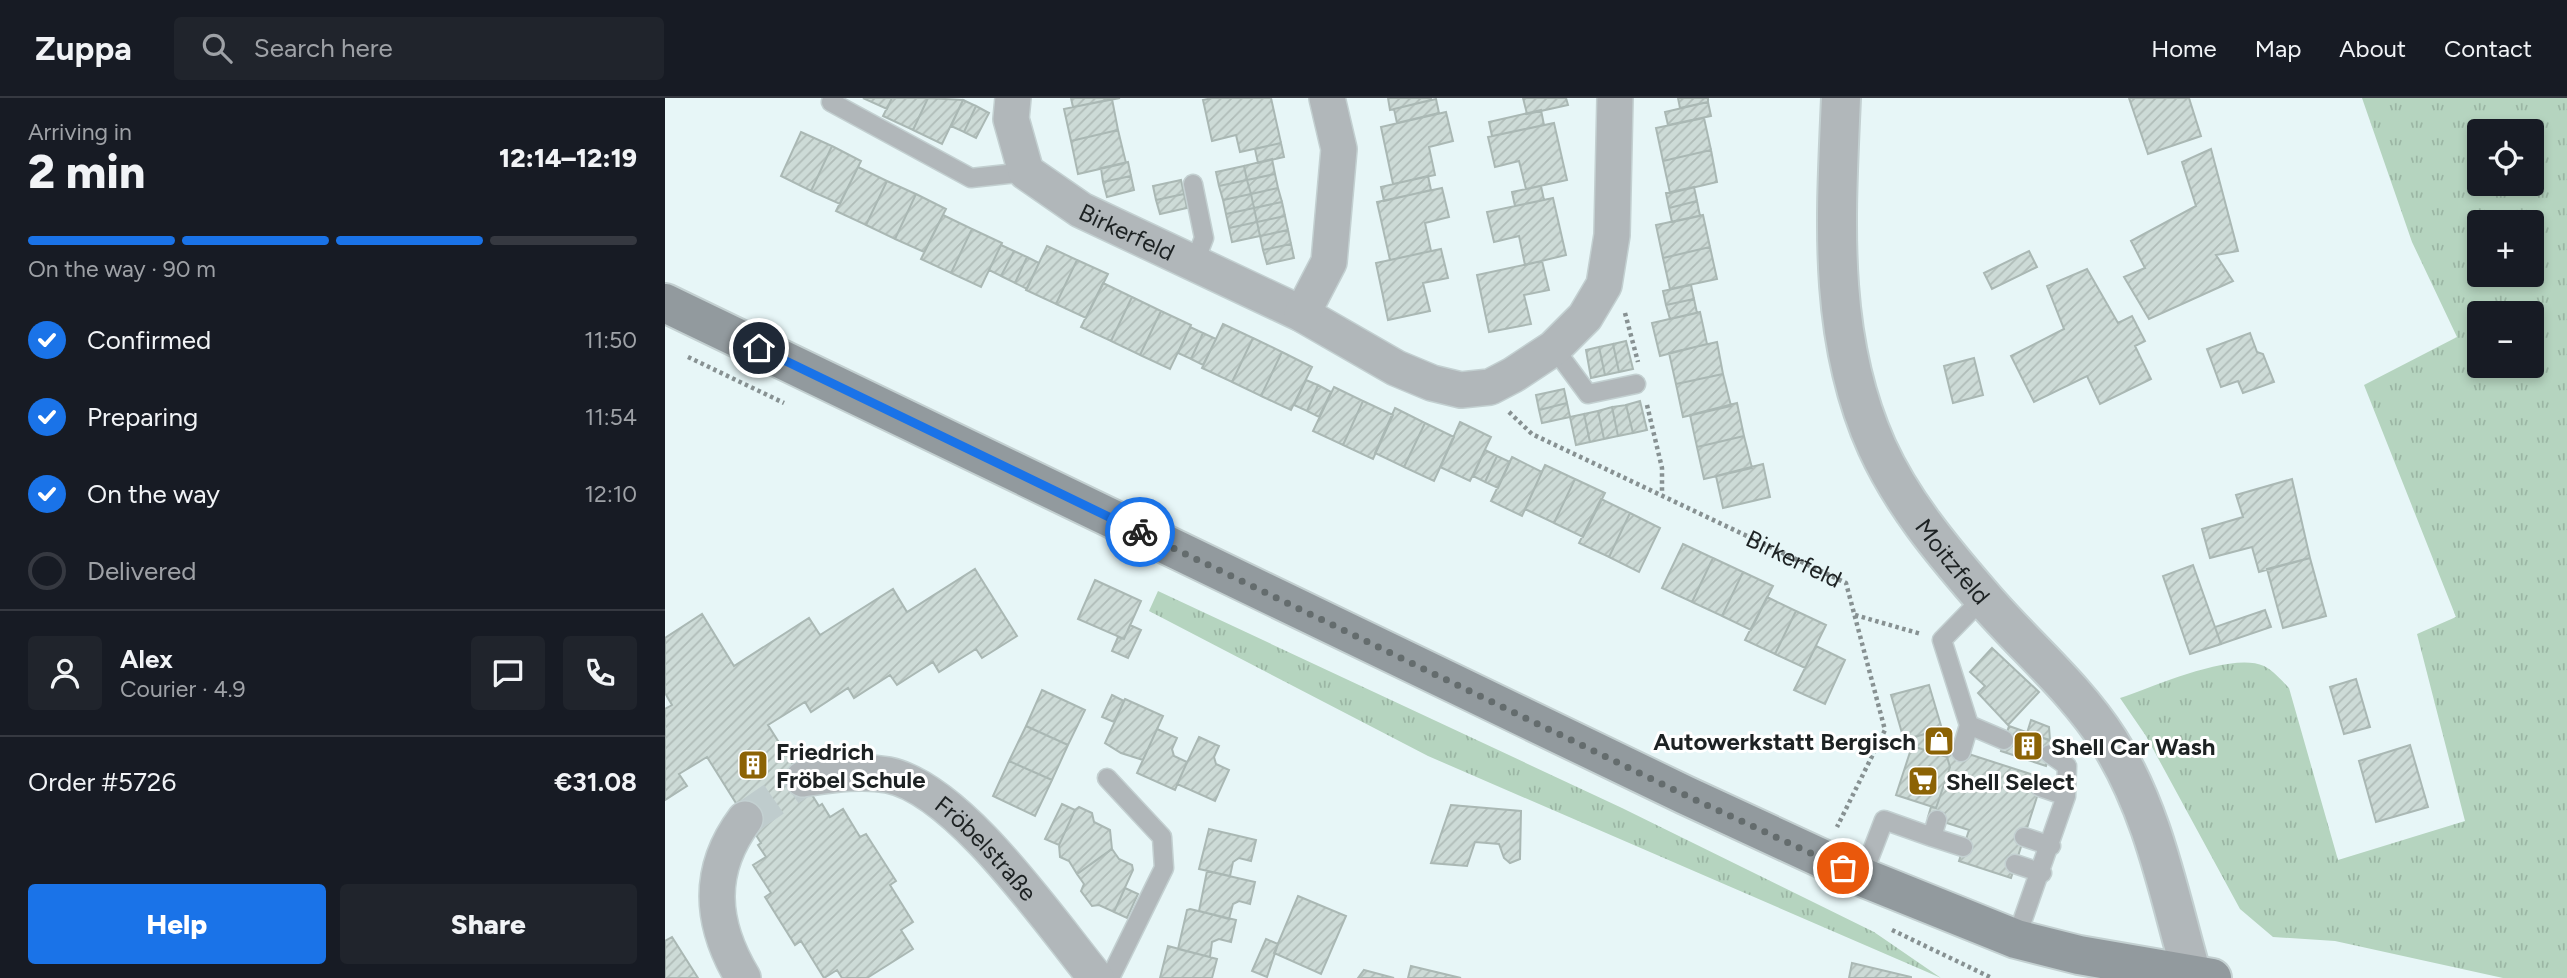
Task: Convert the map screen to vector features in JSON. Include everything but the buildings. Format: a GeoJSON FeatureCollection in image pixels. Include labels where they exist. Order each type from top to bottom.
{"type":"FeatureCollection","features":[{"type":"Feature","properties":{"kind":"main road"},"geometry":{"type":"LineString","coordinates":[[665,303],[1660,783],[1862,877],[2016,939],[2079,955],[2199,977]]}},
{"type":"Feature","properties":{"kind":"street"},"geometry":{"type":"LineString","coordinates":[[1013,98],[1011,119],[1026,172]]}},
{"type":"Feature","properties":{"kind":"street"},"geometry":{"type":"LineString","coordinates":[[1302,314],[1329,262],[1339,149],[1327,98]]}},
{"type":"Feature","properties":{"kind":"street","name":"Birkerfeld"},"geometry":{"type":"LineString","coordinates":[[1026,172],[1081,210],[1302,314],[1396,368],[1432,383],[1461,390],[1490,387],[1554,348],[1585,317],[1604,285],[1612,235],[1615,98]]}},
{"type":"Feature","properties":{"kind":"street","name":"Moitzfeld"},"geometry":{"type":"LineString","coordinates":[[1841,98],[1836,262],[1840,310],[1861,404],[1878,447],[1924,526],[1983,598],[2082,704],[2109,741],[2147,814],[2199,977]]}},
{"type":"Feature","properties":{"kind":"street","name":"Fröbelstraße"},"geometry":{"type":"LineString","coordinates":[[803,779],[851,773],[890,776],[933,795],[972,828],[1096,978]]}},
{"type":"Feature","properties":{"kind":"street"},"geometry":{"type":"LineString","coordinates":[[743,978],[733,961],[715,909],[720,864],[731,837],[745,819]]}},
{"type":"Feature","properties":{"kind":"lane"},"geometry":{"type":"LineString","coordinates":[[831,102],[971,178],[1026,172]]}},
{"type":"Feature","properties":{"kind":"lane"},"geometry":{"type":"LineString","coordinates":[[1193,184],[1204,238],[1195,264]]}},
{"type":"Feature","properties":{"kind":"lane"},"geometry":{"type":"LineString","coordinates":[[1554,348],[1588,394],[1636,384]]}},
{"type":"Feature","properties":{"kind":"lane"},"geometry":{"type":"LineString","coordinates":[[1961,752],[1969,725],[1942,640],[1983,598]]}},
{"type":"Feature","properties":{"kind":"lane"},"geometry":{"type":"LineString","coordinates":[[1969,725],[1998,738]]}},
{"type":"Feature","properties":{"kind":"lane"},"geometry":{"type":"LineString","coordinates":[[2016,939],[2042,873],[2066,796],[2067,766],[2050,754]]}},
{"type":"Feature","properties":{"kind":"lane"},"geometry":{"type":"LineString","coordinates":[[1107,778],[1162,837],[1164,868],[1110,978]]}},
{"type":"Feature","properties":{"kind":"lane"},"geometry":{"type":"LineString","coordinates":[[2040,787],[2066,796]]}},
{"type":"Feature","properties":{"kind":"lane"},"geometry":{"type":"LineString","coordinates":[[1862,877],[1884,820],[1935,828],[1963,847]]}},
{"type":"Feature","properties":{"kind":"lane"},"geometry":{"type":"LineString","coordinates":[[2024,837],[2051,846]]}},
{"type":"Feature","properties":{"kind":"lane"},"geometry":{"type":"LineString","coordinates":[[2015,864],[2042,873]]}},
{"type":"Feature","properties":{"kind":"path","name":"Birkerfeld"},"geometry":{"type":"LineString","coordinates":[[1490,387],[1509,412],[1532,434],[1846,583],[1885,730],[1823,859]]}},
{"type":"Feature","properties":{"kind":"path"},"geometry":{"type":"LineString","coordinates":[[1855,614],[1942,640]]}},
{"type":"Feature","properties":{"kind":"green space"},"geometry":{"type":"Polygon","coordinates":[[[2362,98],[2567,98],[2567,978],[2503,978],[2335,941],[2273,937],[2240,909],[2146,736],[2120,698],[2192,672],[2233,663],[2250,663],[2271,670],[2289,688],[2338,860],[2465,821],[2417,634],[2456,617],[2364,385],[2457,337],[2412,242],[2362,98]]]}},
{"type":"Feature","properties":{"kind":"green space"},"geometry":{"type":"Polygon","coordinates":[[[1158,591],[1622,808],[1874,932],[1941,978],[1428,756],[1149,611],[1158,591]]]}},
{"type":"Feature","properties":{"kind":"tunnel"},"geometry":{"type":"LineString","coordinates":[[745,819],[803,779]]}},
{"type":"Feature","properties":{"kind":"way so far"},"geometry":{"type":"LineString","coordinates":[[1140,532],[1685,795],[1843,868]]}},
{"type":"Feature","properties":{"kind":"place","name":"Autowerkstatt Bergisch"},"geometry":{"type":"Point","coordinates":[1939,741]}},
{"type":"Feature","properties":{"kind":"place","name":"Shell Car Wash"},"geometry":{"type":"Point","coordinates":[2028,746]}},
{"type":"Feature","properties":{"kind":"place","name":"Friedrich Fröbel Schule"},"geometry":{"type":"Point","coordinates":[753,765]}},
{"type":"Feature","properties":{"kind":"place","name":"Shell Select"},"geometry":{"type":"Point","coordinates":[1923,781]}},
{"type":"Feature","properties":{"kind":"route"},"geometry":{"type":"LineString","coordinates":[[759,348],[1140,532]]}}]}
